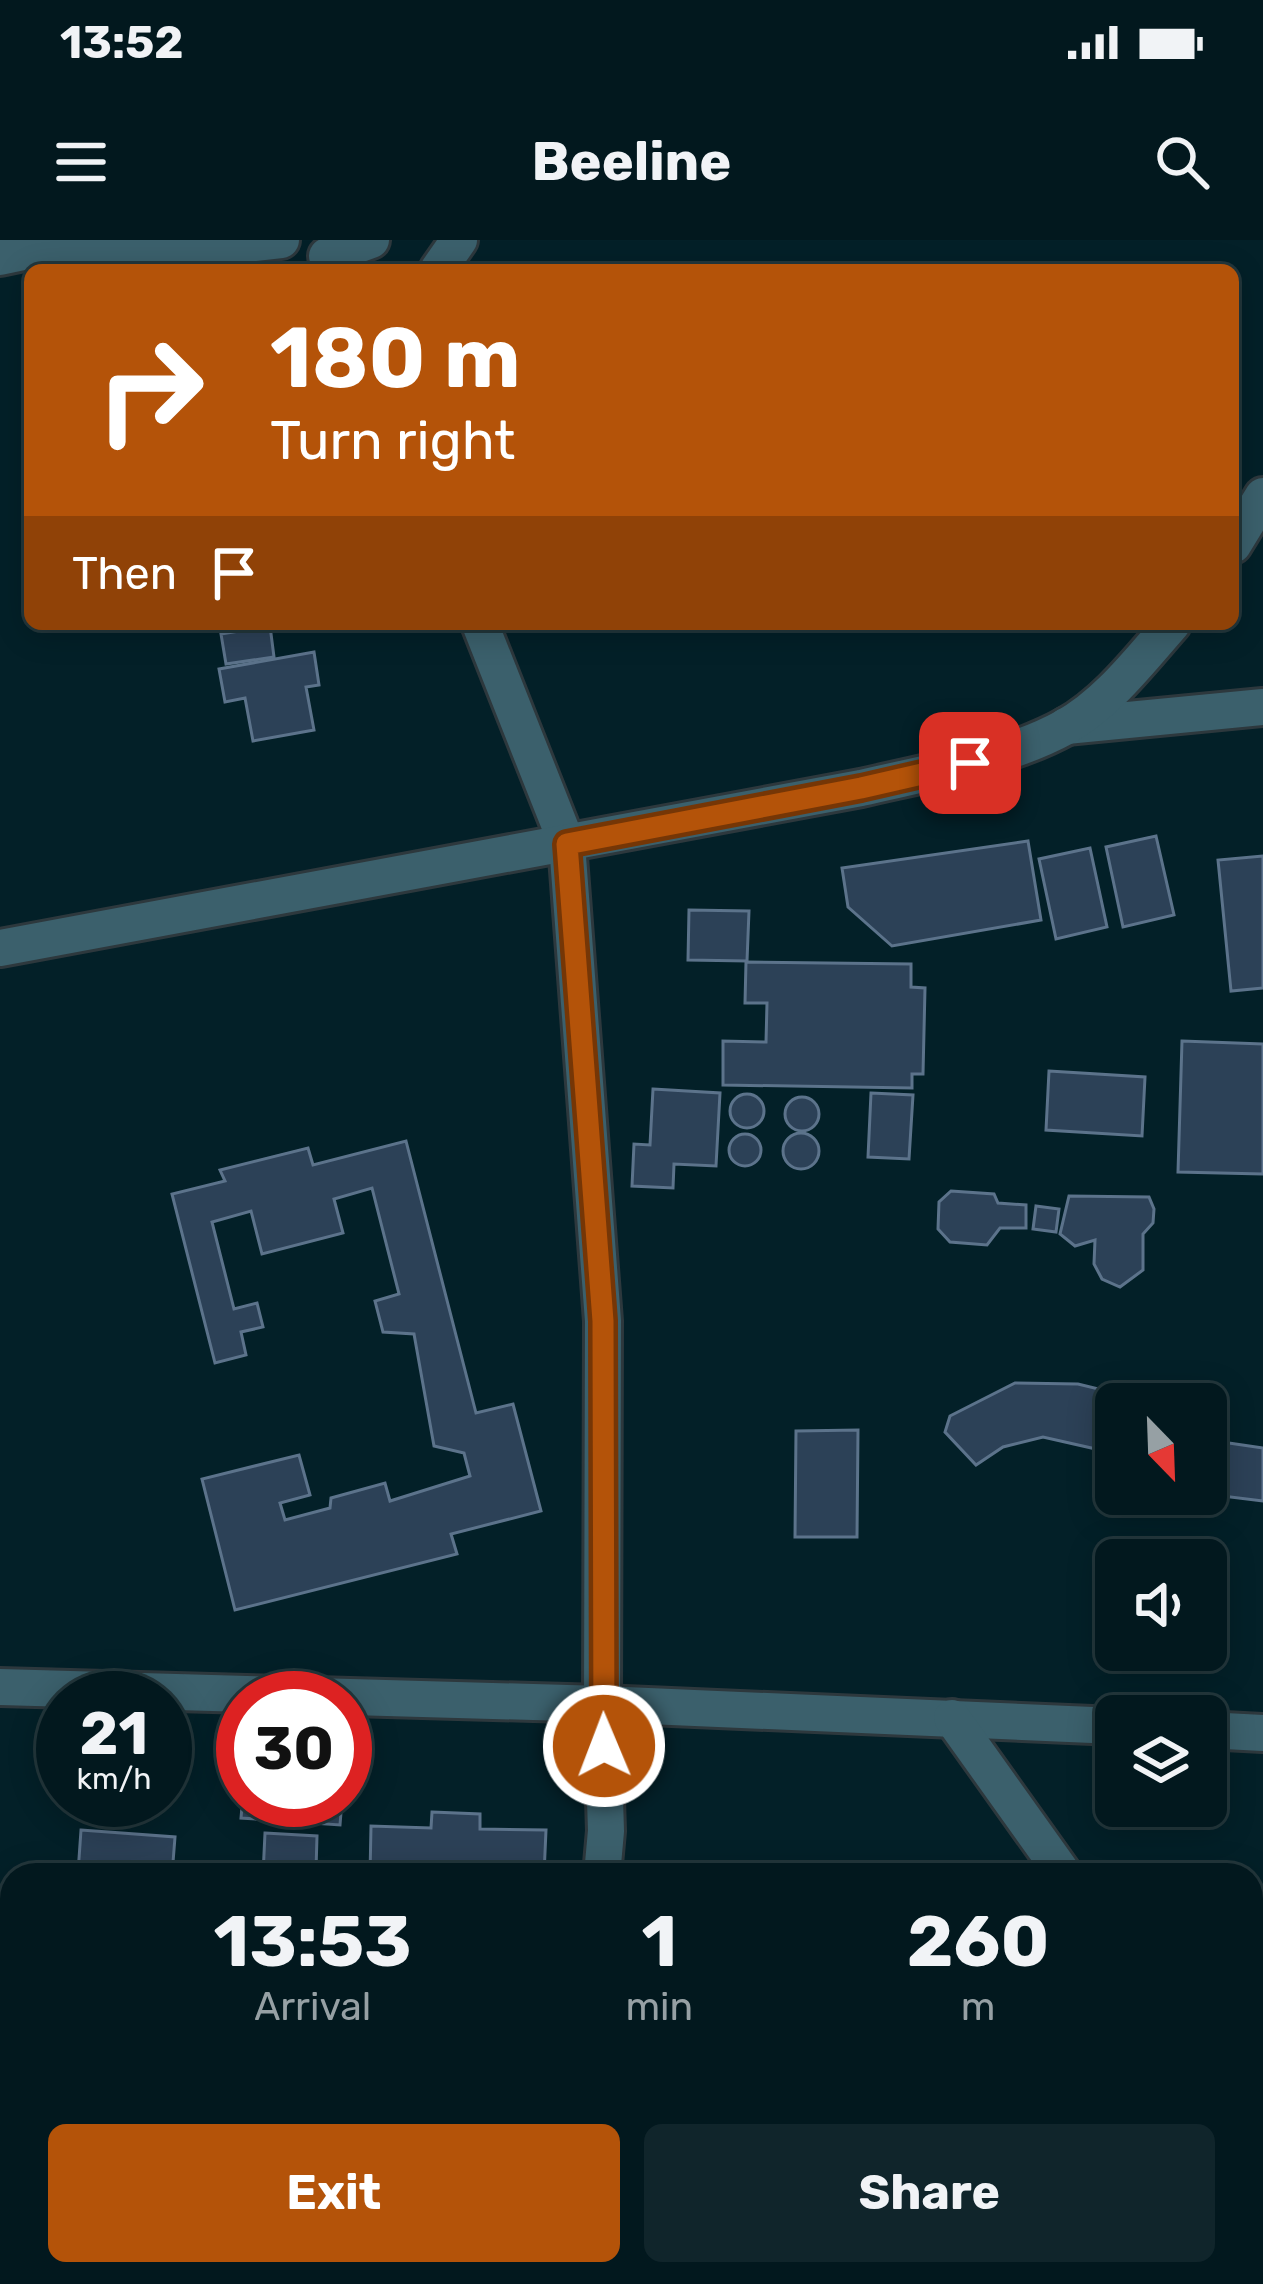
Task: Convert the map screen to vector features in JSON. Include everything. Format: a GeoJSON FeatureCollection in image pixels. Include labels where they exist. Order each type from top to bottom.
{"type":"FeatureCollection","features":[{"type":"Feature","properties":{"kind":"street"},"geometry":{"type":"LineString","coordinates":[[0,257],[43,248],[205,249],[280,240]]}},
{"type":"Feature","properties":{"kind":"street"},"geometry":{"type":"LineString","coordinates":[[327,256],[371,240]]}},
{"type":"Feature","properties":{"kind":"street"},"geometry":{"type":"LineString","coordinates":[[1239,534],[1263,496]]}},
{"type":"Feature","properties":{"kind":"street"},"geometry":{"type":"LineString","coordinates":[[481,630],[567,844],[603,1321],[602,1704],[607,1831],[603,1863]]}},
{"type":"Feature","properties":{"kind":"street"},"geometry":{"type":"LineString","coordinates":[[1066,726],[1119,684],[1167,630]]}},
{"type":"Feature","properties":{"kind":"street"},"geometry":{"type":"LineString","coordinates":[[0,948],[861,788],[970,763],[1066,726],[1263,707]]}},
{"type":"Feature","properties":{"kind":"street"},"geometry":{"type":"LineString","coordinates":[[0,1687],[602,1704],[1095,1725]]}},
{"type":"Feature","properties":{"kind":"street"},"geometry":{"type":"LineString","coordinates":[[952,1718],[1055,1863]]}},
{"type":"Feature","properties":{"kind":"street"},"geometry":{"type":"LineString","coordinates":[[1227,1731],[1263,1732]]}},
{"type":"Feature","properties":{"kind":"building"},"geometry":{"type":"Polygon","coordinates":[[[271,630],[274,657],[226,664],[221,634],[271,630]]]}},
{"type":"Feature","properties":{"kind":"building"},"geometry":{"type":"Polygon","coordinates":[[[314,652],[319,685],[306,687],[314,730],[253,741],[245,698],[225,702],[219,669],[314,652]]]}},
{"type":"Feature","properties":{"kind":"building"},"geometry":{"type":"Polygon","coordinates":[[[1156,836],[1174,915],[1123,927],[1106,847],[1156,836]]]}},
{"type":"Feature","properties":{"kind":"building"},"geometry":{"type":"Polygon","coordinates":[[[1028,841],[1041,920],[892,946],[848,907],[842,868],[1028,841]]]}},
{"type":"Feature","properties":{"kind":"building"},"geometry":{"type":"Polygon","coordinates":[[[1090,848],[1107,927],[1056,939],[1039,859],[1090,848]]]}},
{"type":"Feature","properties":{"kind":"building"},"geometry":{"type":"Polygon","coordinates":[[[1263,856],[1263,988],[1231,991],[1218,860],[1263,856]]]}},
{"type":"Feature","properties":{"kind":"building"},"geometry":{"type":"Polygon","coordinates":[[[689,910],[749,911],[747,961],[688,960],[689,910]]]}},
{"type":"Feature","properties":{"kind":"building"},"geometry":{"type":"Polygon","coordinates":[[[746,962],[911,964],[911,987],[925,988],[923,1074],[912,1074],[912,1088],[723,1085],[723,1041],[766,1042],[767,1003],[745,1003],[746,962]]]}},
{"type":"Feature","properties":{"kind":"building"},"geometry":{"type":"Polygon","coordinates":[[[1182,1041],[1263,1044],[1263,1174],[1178,1172],[1182,1041]]]}},
{"type":"Feature","properties":{"kind":"building"},"geometry":{"type":"Polygon","coordinates":[[[1049,1071],[1145,1077],[1142,1136],[1046,1130],[1049,1071]]]}},
{"type":"Feature","properties":{"kind":"building"},"geometry":{"type":"Polygon","coordinates":[[[653,1089],[720,1093],[716,1166],[674,1164],[673,1188],[632,1186],[634,1144],[650,1145],[653,1089]]]}},
{"type":"Feature","properties":{"kind":"building"},"geometry":{"type":"Polygon","coordinates":[[[871,1093],[913,1095],[909,1159],[868,1157],[871,1093]]]}},
{"type":"Feature","properties":{"kind":"building"},"geometry":{"type":"Polygon","coordinates":[[[747,1094],[759,1099],[764,1111],[759,1123],[747,1128],[735,1123],[730,1111],[735,1099],[747,1094]]]}},
{"type":"Feature","properties":{"kind":"building"},"geometry":{"type":"Polygon","coordinates":[[[802,1097],[814,1102],[819,1114],[814,1126],[802,1131],[790,1126],[785,1114],[790,1102],[802,1097]]]}},
{"type":"Feature","properties":{"kind":"building"},"geometry":{"type":"Polygon","coordinates":[[[801,1133],[813,1139],[819,1151],[813,1163],[801,1169],[789,1163],[783,1151],[789,1139],[801,1133]]]}},
{"type":"Feature","properties":{"kind":"building"},"geometry":{"type":"Polygon","coordinates":[[[745,1134],[757,1138],[761,1150],[757,1162],[745,1166],[733,1162],[729,1150],[733,1138],[745,1134]]]}},
{"type":"Feature","properties":{"kind":"building"},"geometry":{"type":"Polygon","coordinates":[[[406,1141],[476,1413],[513,1404],[541,1511],[451,1534],[457,1554],[235,1610],[202,1479],[299,1455],[310,1495],[280,1503],[285,1520],[330,1508],[331,1498],[385,1483],[390,1501],[470,1476],[464,1453],[434,1446],[414,1334],[383,1332],[375,1301],[399,1294],[372,1188],[334,1199],[343,1233],[262,1254],[251,1211],[212,1222],[234,1309],[257,1303],[263,1327],[241,1332],[246,1355],[215,1363],[172,1194],[225,1181],[220,1170],[308,1148],[313,1165],[406,1141]]]}},
{"type":"Feature","properties":{"kind":"building"},"geometry":{"type":"Polygon","coordinates":[[[951,1191],[994,1194],[998,1203],[1026,1205],[1026,1228],[1000,1228],[987,1245],[950,1242],[938,1229],[939,1202],[951,1191]]]}},
{"type":"Feature","properties":{"kind":"building"},"geometry":{"type":"Polygon","coordinates":[[[1069,1196],[1149,1197],[1153,1223],[1143,1234],[1143,1270],[1120,1287],[1102,1279],[1094,1264],[1095,1240],[1075,1246],[1060,1234],[1069,1196]]]}},
{"type":"Feature","properties":{"kind":"building"},"geometry":{"type":"Polygon","coordinates":[[[1036,1206],[1059,1209],[1056,1232],[1033,1229],[1036,1206]]]}},
{"type":"Feature","properties":{"kind":"building"},"geometry":{"type":"Polygon","coordinates":[[[1015,1383],[1078,1384],[1095,1388],[1095,1449],[1043,1437],[1003,1447],[976,1465],[945,1432],[950,1416],[1015,1383]]]}},
{"type":"Feature","properties":{"kind":"building"},"geometry":{"type":"Polygon","coordinates":[[[858,1430],[857,1537],[795,1537],[796,1431],[858,1430]]]}},
{"type":"Feature","properties":{"kind":"building"},"geometry":{"type":"Polygon","coordinates":[[[1227,1443],[1263,1448],[1263,1501],[1227,1497],[1227,1443]]]}},
{"type":"Feature","properties":{"kind":"building"},"geometry":{"type":"Polygon","coordinates":[[[432,1812],[480,1814],[480,1829],[546,1830],[545,1863],[370,1863],[372,1826],[431,1828],[432,1812]]]}},
{"type":"Feature","properties":{"kind":"building"},"geometry":{"type":"Polygon","coordinates":[[[81,1830],[175,1837],[173,1863],[79,1863],[81,1830]]]}},
{"type":"Feature","properties":{"kind":"building"},"geometry":{"type":"Polygon","coordinates":[[[265,1833],[317,1836],[316,1863],[264,1863],[265,1833]]]}},
{"type":"Feature","properties":{"kind":"route"},"geometry":{"type":"LineString","coordinates":[[604,1746],[603,1321],[567,844],[970,763]]}}]}
